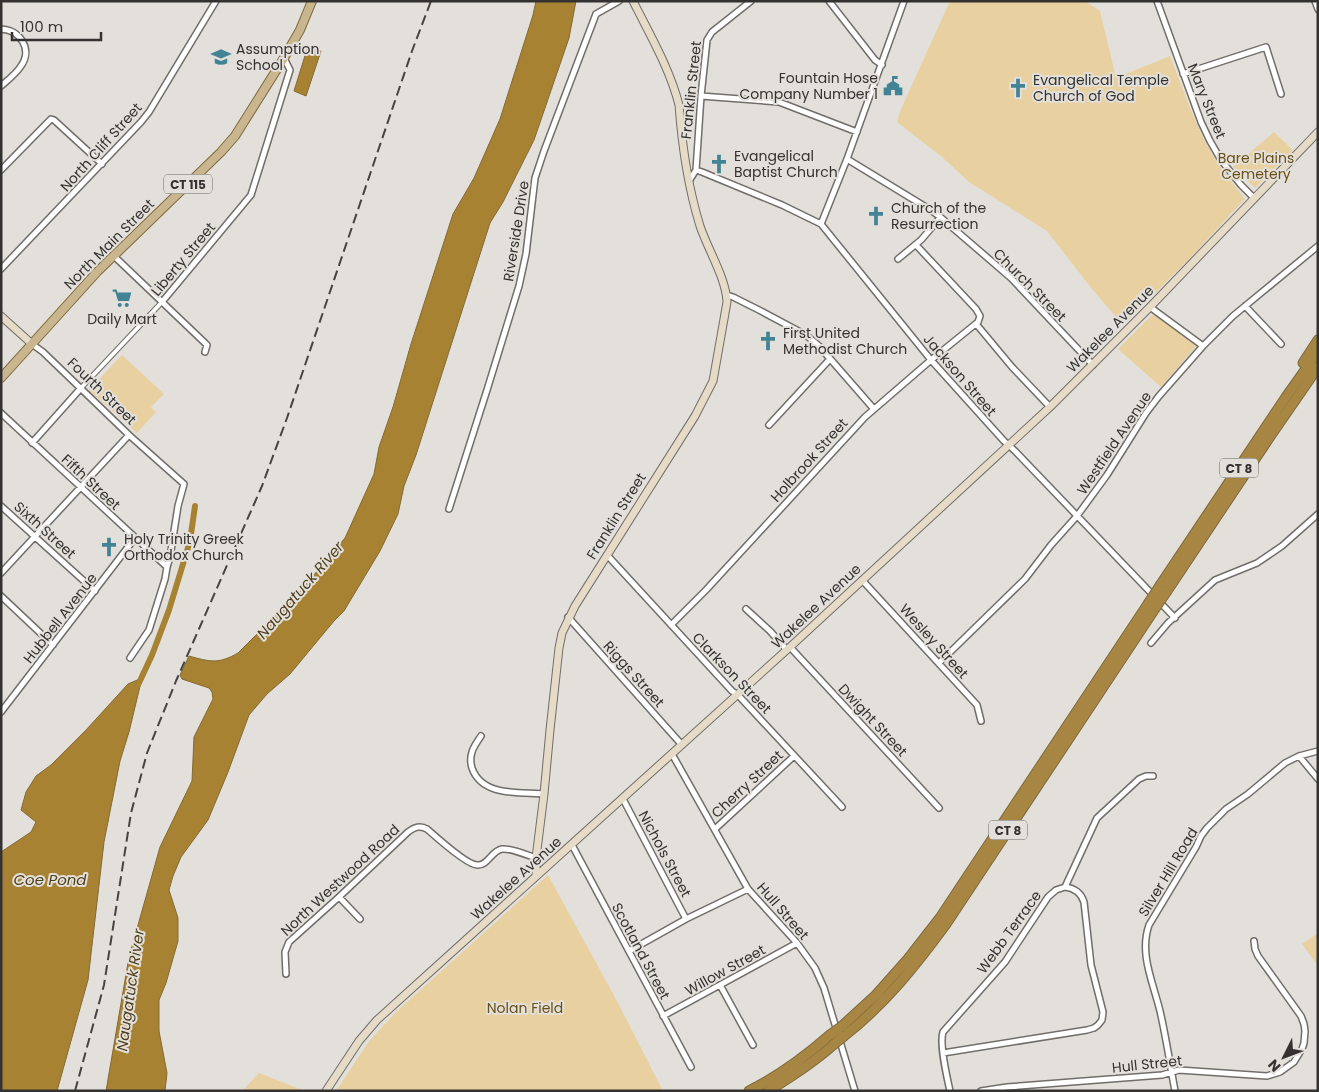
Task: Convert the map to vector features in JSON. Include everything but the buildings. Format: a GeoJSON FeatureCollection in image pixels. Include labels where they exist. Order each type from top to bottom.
{"type":"FeatureCollection","features":[{"type":"Feature","properties":{"kind":"highway"},"geometry":{"type":"LineString","coordinates":[[1286,397],[1305,360],[1318,340]]}},
{"type":"Feature","properties":{"kind":"highway","name":"CT 8"},"geometry":{"type":"LineString","coordinates":[[1164,588],[1286,397],[1318,352]]}},
{"type":"Feature","properties":{"kind":"highway","name":"CT 8"},"geometry":{"type":"LineString","coordinates":[[749,1091],[808,1054],[876,995],[908,959],[940,918],[1164,588],[1318,367]]}},
{"type":"Feature","properties":{"kind":"highway","name":"CT 8"},"geometry":{"type":"LineString","coordinates":[[768,1091],[811,1063],[861,1023],[893,991],[923,956],[946,924],[1151,607]]}},
{"type":"Feature","properties":{"kind":"main road","name":"North Main Street"},"geometry":{"type":"LineString","coordinates":[[1,378],[97,272],[221,152],[235,136],[300,30],[312,1]]}},
{"type":"Feature","properties":{"kind":"main road","name":"Franklin Street"},"geometry":{"type":"LineString","coordinates":[[536,876],[536,858],[562,633],[568,617],[695,416],[713,381],[727,302],[723,281],[700,226],[689,181],[676,93],[633,1]]}},
{"type":"Feature","properties":{"kind":"main road","name":"Wakelee Avenue"},"geometry":{"type":"LineString","coordinates":[[326,1091],[359,1042],[377,1020],[789,649],[1050,407],[1150,307],[1318,132]]}},
{"type":"Feature","properties":{"kind":"main road","name":"Fourth Street"},"geometry":{"type":"LineString","coordinates":[[1,316],[32,344]]}},
{"type":"Feature","properties":{"kind":"street","name":"North Cliff Street"},"geometry":{"type":"LineString","coordinates":[[1,269],[132,133],[149,112],[216,1]]}},
{"type":"Feature","properties":{"kind":"street","name":"Riverside Drive"},"geometry":{"type":"LineString","coordinates":[[449,509],[519,286],[526,254],[535,178],[544,151],[596,14],[619,1]]}},
{"type":"Feature","properties":{"kind":"street","name":"Franklin Street"},"geometry":{"type":"LineString","coordinates":[[696,170],[701,96],[708,37],[751,1]]}},
{"type":"Feature","properties":{"kind":"street"},"geometry":{"type":"LineString","coordinates":[[828,1],[875,60],[882,65]]}},
{"type":"Feature","properties":{"kind":"street"},"geometry":{"type":"LineString","coordinates":[[821,224],[847,160],[904,1]]}},
{"type":"Feature","properties":{"kind":"street","name":"Mary Street"},"geometry":{"type":"LineString","coordinates":[[1157,1],[1200,122],[1222,160],[1241,185],[1254,198]]}},
{"type":"Feature","properties":{"kind":"street"},"geometry":{"type":"LineString","coordinates":[[1315,1],[1318,9]]}},
{"type":"Feature","properties":{"kind":"street"},"geometry":{"type":"LineString","coordinates":[[1,28],[15,32],[26,48],[22,66],[1,86]]}},
{"type":"Feature","properties":{"kind":"street"},"geometry":{"type":"LineString","coordinates":[[1183,74],[1266,47],[1281,94]]}},
{"type":"Feature","properties":{"kind":"street","name":"Liberty Street"},"geometry":{"type":"LineString","coordinates":[[32,443],[80,388],[162,302],[251,196],[290,70],[284,58]]}},
{"type":"Feature","properties":{"kind":"street"},"geometry":{"type":"LineString","coordinates":[[701,96],[779,102],[857,132]]}},
{"type":"Feature","properties":{"kind":"street"},"geometry":{"type":"LineString","coordinates":[[1,170],[51,119],[102,164]]}},
{"type":"Feature","properties":{"kind":"street","name":"Church Street"},"geometry":{"type":"LineString","coordinates":[[847,160],[929,209],[940,218],[1011,278],[1093,365]]}},
{"type":"Feature","properties":{"kind":"street"},"geometry":{"type":"LineString","coordinates":[[689,181],[696,170]]}},
{"type":"Feature","properties":{"kind":"street","name":"Jackson Street"},"geometry":{"type":"LineString","coordinates":[[696,170],[782,205],[821,224],[931,360],[1174,618]]}},
{"type":"Feature","properties":{"kind":"street"},"geometry":{"type":"LineString","coordinates":[[898,259],[916,245],[940,218]]}},
{"type":"Feature","properties":{"kind":"street"},"geometry":{"type":"LineString","coordinates":[[916,245],[976,309],[980,316],[976,325],[1050,407]]}},
{"type":"Feature","properties":{"kind":"street","name":"Westfield Avenue"},"geometry":{"type":"LineString","coordinates":[[939,663],[1016,589],[1035,568],[1108,476],[1159,396],[1203,346],[1233,316],[1318,246]]}},
{"type":"Feature","properties":{"kind":"street"},"geometry":{"type":"LineString","coordinates":[[114,256],[206,344],[205,352]]}},
{"type":"Feature","properties":{"kind":"street"},"geometry":{"type":"LineString","coordinates":[[727,295],[760,310],[806,335],[819,346],[873,408]]}},
{"type":"Feature","properties":{"kind":"street"},"geometry":{"type":"LineString","coordinates":[[1245,306],[1281,344]]}},
{"type":"Feature","properties":{"kind":"street"},"geometry":{"type":"LineString","coordinates":[[1150,307],[1203,346]]}},
{"type":"Feature","properties":{"kind":"street","name":"Holbrook Street"},"geometry":{"type":"LineString","coordinates":[[671,625],[706,590],[873,408],[976,325]]}},
{"type":"Feature","properties":{"kind":"street","name":"Fourth Street"},"geometry":{"type":"LineString","coordinates":[[32,344],[43,352],[129,435],[184,484],[178,506],[170,557],[166,567]]}},
{"type":"Feature","properties":{"kind":"street"},"geometry":{"type":"LineString","coordinates":[[769,424],[830,358]]}},
{"type":"Feature","properties":{"kind":"street","name":"Fifth Street"},"geometry":{"type":"LineString","coordinates":[[1,413],[166,567]]}},
{"type":"Feature","properties":{"kind":"street"},"geometry":{"type":"LineString","coordinates":[[1,573],[129,435]]}},
{"type":"Feature","properties":{"kind":"street","name":"Sixth Street"},"geometry":{"type":"LineString","coordinates":[[1,506],[95,591]]}},
{"type":"Feature","properties":{"kind":"street"},"geometry":{"type":"LineString","coordinates":[[1151,643],[1168,623],[1215,580],[1257,563],[1282,546],[1318,514]]}},
{"type":"Feature","properties":{"kind":"street","name":"Hubbell Avenue"},"geometry":{"type":"LineString","coordinates":[[1,712],[135,538]]}},
{"type":"Feature","properties":{"kind":"street","name":"Clarkson Street"},"geometry":{"type":"LineString","coordinates":[[607,555],[732,691],[738,695],[842,806]]}},
{"type":"Feature","properties":{"kind":"street"},"geometry":{"type":"LineString","coordinates":[[130,658],[149,630],[165,579],[166,567]]}},
{"type":"Feature","properties":{"kind":"street","name":"Wesley Street"},"geometry":{"type":"LineString","coordinates":[[862,580],[977,705],[981,721]]}},
{"type":"Feature","properties":{"kind":"street"},"geometry":{"type":"LineString","coordinates":[[1,596],[54,645]]}},
{"type":"Feature","properties":{"kind":"street"},"geometry":{"type":"LineString","coordinates":[[1,606],[6,600]]}},
{"type":"Feature","properties":{"kind":"street","name":"Dwight Street"},"geometry":{"type":"LineString","coordinates":[[746,609],[789,649],[939,808]]}},
{"type":"Feature","properties":{"kind":"street","name":"Riggs Street"},"geometry":{"type":"LineString","coordinates":[[568,617],[682,745]]}},
{"type":"Feature","properties":{"kind":"street"},"geometry":{"type":"LineString","coordinates":[[481,736],[473,747],[471,760],[474,773],[482,782],[500,791],[544,794]]}},
{"type":"Feature","properties":{"kind":"street","name":"Silver Hill Road"},"geometry":{"type":"LineString","coordinates":[[1175,1091],[1160,1010],[1146,956],[1145,937],[1149,924],[1207,828],[1230,806],[1248,794],[1285,763],[1299,756],[1318,751]]}},
{"type":"Feature","properties":{"kind":"street","name":"Hull Street"},"geometry":{"type":"LineString","coordinates":[[672,754],[748,888],[811,960],[822,982],[855,1091]]}},
{"type":"Feature","properties":{"kind":"street","name":"Cherry Street"},"geometry":{"type":"LineString","coordinates":[[715,829],[794,756]]}},
{"type":"Feature","properties":{"kind":"street"},"geometry":{"type":"LineString","coordinates":[[1299,756],[1318,778]]}},
{"type":"Feature","properties":{"kind":"street"},"geometry":{"type":"LineString","coordinates":[[943,1052],[1087,1030],[1094,1028],[1100,1022],[1103,1009],[1091,965],[1084,902],[1077,892],[1065,887],[1097,818],[1139,779],[1146,776],[1154,776]]}},
{"type":"Feature","properties":{"kind":"street","name":"Nichols Street"},"geometry":{"type":"LineString","coordinates":[[623,800],[686,919]]}},
{"type":"Feature","properties":{"kind":"street","name":"North Westwood Road"},"geometry":{"type":"LineString","coordinates":[[286,974],[285,952],[289,942],[415,827],[420,826],[427,829],[466,861],[475,865],[482,864],[495,852],[501,850],[536,858]]}},
{"type":"Feature","properties":{"kind":"street","name":"Scotland Street"},"geometry":{"type":"LineString","coordinates":[[572,845],[691,1067]]}},
{"type":"Feature","properties":{"kind":"street","name":"Webb Terrace"},"geometry":{"type":"LineString","coordinates":[[950,1091],[941,1035],[1005,962],[1048,897],[1056,890],[1065,887]]}},
{"type":"Feature","properties":{"kind":"street"},"geometry":{"type":"LineString","coordinates":[[629,951],[686,919],[748,888]]}},
{"type":"Feature","properties":{"kind":"street"},"geometry":{"type":"LineString","coordinates":[[340,896],[360,919]]}},
{"type":"Feature","properties":{"kind":"street","name":"Hull Street"},"geometry":{"type":"LineString","coordinates":[[980,1091],[1007,1087],[1146,1077],[1179,1070],[1267,1076],[1280,1072],[1294,1062],[1299,1055],[1304,1043],[1304,1024],[1296,1009],[1258,956],[1254,941]]}},
{"type":"Feature","properties":{"kind":"street","name":"Willow Street"},"geometry":{"type":"LineString","coordinates":[[663,1016],[797,943]]}},
{"type":"Feature","properties":{"kind":"street"},"geometry":{"type":"LineString","coordinates":[[720,985],[753,1045]]}},
{"type":"Feature","properties":{"kind":"green space"},"geometry":{"type":"Polygon","coordinates":[[[950,1],[1085,1],[1100,11],[1116,78],[1170,56],[1207,145],[1245,199],[1190,258],[1123,325],[1047,231],[969,182],[942,157],[897,122],[901,109],[950,1]]]}},
{"type":"Feature","properties":{"kind":"green space","name":"Bare Plains Cemetery"},"geometry":{"type":"Polygon","coordinates":[[[1274,132],[1293,150],[1255,188],[1233,167],[1274,132]]]}},
{"type":"Feature","properties":{"kind":"green space"},"geometry":{"type":"Polygon","coordinates":[[[1152,315],[1157,316],[1196,346],[1161,387],[1118,349],[1152,315]]]}},
{"type":"Feature","properties":{"kind":"green space"},"geometry":{"type":"Polygon","coordinates":[[[122,355],[164,394],[151,407],[156,412],[137,433],[89,390],[122,355]]]}},
{"type":"Feature","properties":{"kind":"green space","name":"Nolan Field"},"geometry":{"type":"Polygon","coordinates":[[[548,875],[617,1001],[663,1091],[336,1091],[370,1040],[396,1012],[548,875]]]}},
{"type":"Feature","properties":{"kind":"green space"},"geometry":{"type":"Polygon","coordinates":[[[1318,933],[1318,966],[1302,944],[1318,933]]]}},
{"type":"Feature","properties":{"kind":"green space"},"geometry":{"type":"Polygon","coordinates":[[[259,1073],[305,1091],[242,1091],[259,1073]]]}},
{"type":"Feature","properties":{"kind":"water","name":"Naugatuck River"},"geometry":{"type":"Polygon","coordinates":[[[536,1],[576,1],[569,38],[534,140],[503,202],[490,223],[416,455],[404,486],[398,514],[380,551],[344,611],[290,674],[267,694],[249,715],[208,820],[181,857],[173,876],[169,890],[178,918],[178,941],[159,1000],[159,1031],[167,1073],[165,1091],[106,1091],[129,957],[160,847],[192,781],[194,737],[213,699],[209,688],[182,679],[180,675],[189,656],[214,661],[225,659],[238,653],[302,589],[345,538],[374,474],[379,447],[453,214],[474,178],[500,119],[536,1]]]}},
{"type":"Feature","properties":{"kind":"water"},"geometry":{"type":"Polygon","coordinates":[[[308,46],[321,51],[306,96],[294,91],[308,46]]]}},
{"type":"Feature","properties":{"kind":"water","name":"Coe Pond"},"geometry":{"type":"Polygon","coordinates":[[[142,678],[120,761],[104,842],[88,980],[57,1091],[1,1091],[1,852],[31,832],[36,822],[21,810],[26,792],[36,776],[51,765],[86,730],[128,684],[142,678]]]}},
{"type":"Feature","properties":{"kind":"waterway"},"geometry":{"type":"LineString","coordinates":[[138,685],[169,610],[190,541],[195,506]]}},
{"type":"Feature","properties":{"kind":"railway"},"geometry":{"type":"LineString","coordinates":[[75,1091],[104,985],[131,813],[147,753],[176,681],[262,486],[431,1]]}},
{"type":"Feature","properties":{"kind":"place","name":"Assumption School"},"geometry":{"type":"Point","coordinates":[221,57]}},
{"type":"Feature","properties":{"kind":"place","name":"Fountain Hose Company Number 1"},"geometry":{"type":"Point","coordinates":[893,86]}},
{"type":"Feature","properties":{"kind":"place","name":"Evangelical Temple Church of God"},"geometry":{"type":"Point","coordinates":[1018,88]}},
{"type":"Feature","properties":{"kind":"place","name":"Evangelical Baptist Church"},"geometry":{"type":"Point","coordinates":[719,164]}},
{"type":"Feature","properties":{"kind":"place","name":"Church of the Resurrection"},"geometry":{"type":"Point","coordinates":[876,216]}},
{"type":"Feature","properties":{"kind":"place","name":"Daily Mart"},"geometry":{"type":"Point","coordinates":[122,298]}},
{"type":"Feature","properties":{"kind":"place","name":"First United Methodist Church"},"geometry":{"type":"Point","coordinates":[768,341]}},
{"type":"Feature","properties":{"kind":"place","name":"Holy Trinity Greek Orthodox Church"},"geometry":{"type":"Point","coordinates":[109,547]}}]}
